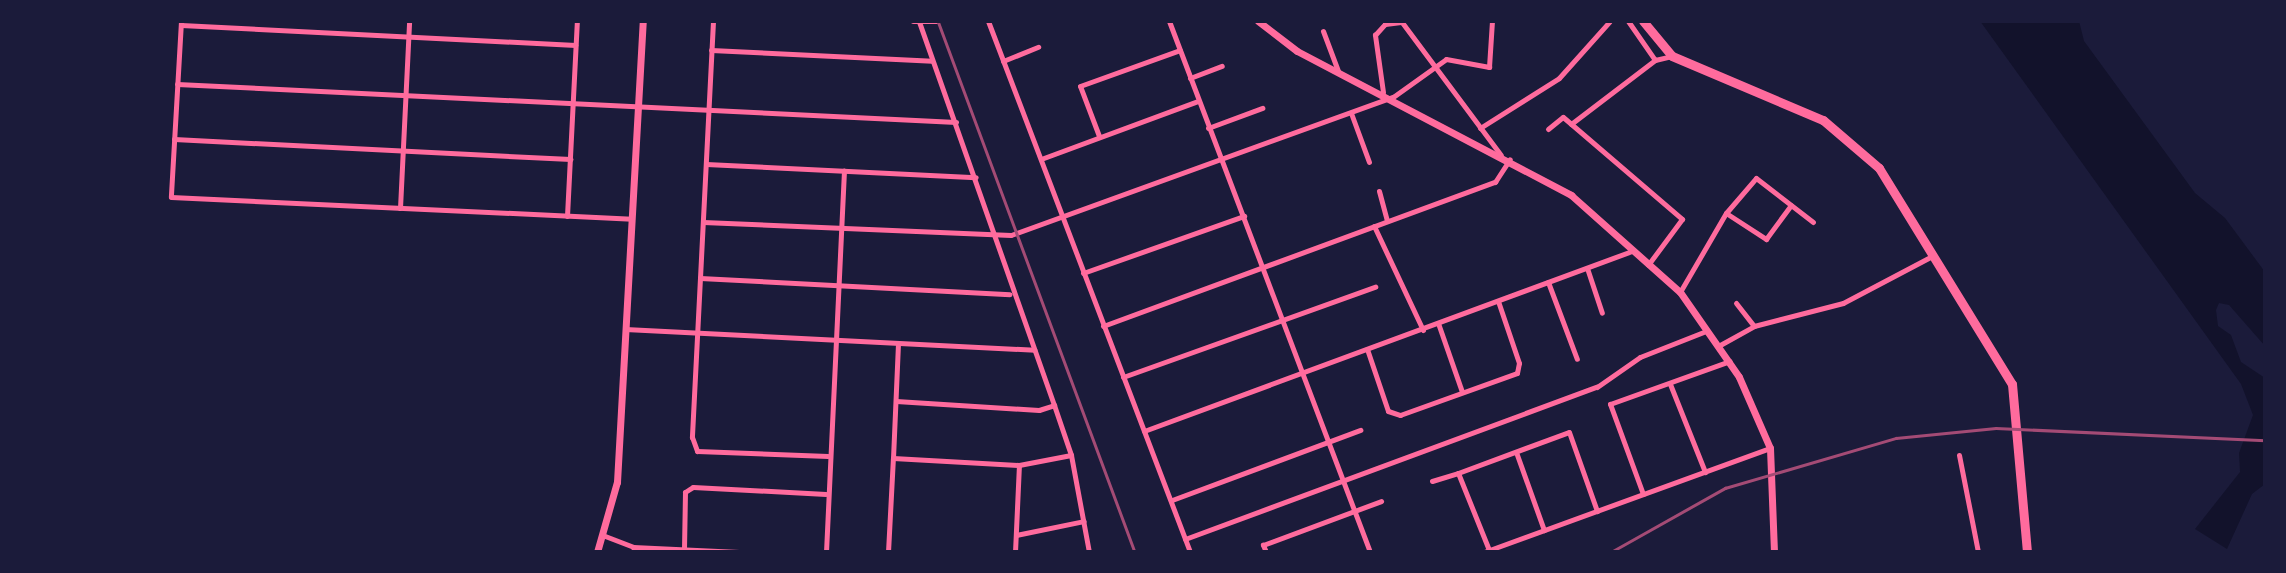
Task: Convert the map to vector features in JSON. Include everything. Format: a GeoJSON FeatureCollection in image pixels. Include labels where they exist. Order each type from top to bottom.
{"type":"FeatureCollection","features":[{"type":"Feature","properties":{"kind":"main road"},"geometry":{"type":"LineString","coordinates":[[1643,21],[1672,56],[1801,110],[1845,135],[1879,168],[2011,384],[2027,552]]}},
{"type":"Feature","properties":{"kind":"street"},"geometry":{"type":"LineString","coordinates":[[400,208],[409,21]]}},
{"type":"Feature","properties":{"kind":"street"},"geometry":{"type":"LineString","coordinates":[[567,216],[577,21]]}},
{"type":"Feature","properties":{"kind":"street"},"geometry":{"type":"LineString","coordinates":[[597,552],[605,536],[617,482],[631,219],[642,107],[643,21]]}},
{"type":"Feature","properties":{"kind":"street"},"geometry":{"type":"LineString","coordinates":[[713,21],[692,437],[697,451],[828,456]]}},
{"type":"Feature","properties":{"kind":"street"},"geometry":{"type":"LineString","coordinates":[[936,21],[917,21],[997,237],[1010,294],[1034,350],[1071,455],[1089,552]]}},
{"type":"Feature","properties":{"kind":"street"},"geometry":{"type":"LineString","coordinates":[[988,21],[1190,552]]}},
{"type":"Feature","properties":{"kind":"street"},"geometry":{"type":"LineString","coordinates":[[1169,21],[1208,128],[1225,160],[1301,373],[1345,480],[1370,552]]}},
{"type":"Feature","properties":{"kind":"street"},"geometry":{"type":"LineString","coordinates":[[1258,21],[1297,51],[1393,97],[1510,159],[1571,195],[1680,292],[1730,361],[1770,448],[1774,552]]}},
{"type":"Feature","properties":{"kind":"street"},"geometry":{"type":"LineString","coordinates":[[703,222],[997,237],[1225,160],[1393,97],[1446,59],[1489,67],[1492,21]]}},
{"type":"Feature","properties":{"kind":"street"},"geometry":{"type":"LineString","coordinates":[[1479,128],[1559,78],[1610,21]]}},
{"type":"Feature","properties":{"kind":"street"},"geometry":{"type":"LineString","coordinates":[[1628,21],[1655,60]]}},
{"type":"Feature","properties":{"kind":"street"},"geometry":{"type":"LineString","coordinates":[[1383,92],[1375,35],[1385,23],[1401,22],[1501,155]]}},
{"type":"Feature","properties":{"kind":"street"},"geometry":{"type":"LineString","coordinates":[[575,45],[181,23],[170,197],[631,219]]}},
{"type":"Feature","properties":{"kind":"street"},"geometry":{"type":"LineString","coordinates":[[1323,31],[1338,71]]}},
{"type":"Feature","properties":{"kind":"street"},"geometry":{"type":"LineString","coordinates":[[1003,61],[1038,47]]}},
{"type":"Feature","properties":{"kind":"street"},"geometry":{"type":"LineString","coordinates":[[711,50],[932,61]]}},
{"type":"Feature","properties":{"kind":"street"},"geometry":{"type":"LineString","coordinates":[[1099,136],[1080,86],[1180,50]]}},
{"type":"Feature","properties":{"kind":"street"},"geometry":{"type":"LineString","coordinates":[[1571,124],[1655,60],[1672,56]]}},
{"type":"Feature","properties":{"kind":"street"},"geometry":{"type":"LineString","coordinates":[[1190,78],[1222,66]]}},
{"type":"Feature","properties":{"kind":"street"},"geometry":{"type":"LineString","coordinates":[[177,84],[956,122]]}},
{"type":"Feature","properties":{"kind":"street"},"geometry":{"type":"LineString","coordinates":[[1041,159],[1198,101]]}},
{"type":"Feature","properties":{"kind":"street"},"geometry":{"type":"LineString","coordinates":[[1208,128],[1262,108]]}},
{"type":"Feature","properties":{"kind":"street"},"geometry":{"type":"LineString","coordinates":[[1351,113],[1369,162]]}},
{"type":"Feature","properties":{"kind":"street"},"geometry":{"type":"LineString","coordinates":[[1548,129],[1563,117],[1682,219],[1648,265]]}},
{"type":"Feature","properties":{"kind":"street"},"geometry":{"type":"LineString","coordinates":[[174,139],[570,159]]}},
{"type":"Feature","properties":{"kind":"street"},"geometry":{"type":"LineString","coordinates":[[1103,326],[1495,182],[1510,159]]}},
{"type":"Feature","properties":{"kind":"street"},"geometry":{"type":"LineString","coordinates":[[706,164],[976,177]]}},
{"type":"Feature","properties":{"kind":"street"},"geometry":{"type":"LineString","coordinates":[[825,552],[844,170]]}},
{"type":"Feature","properties":{"kind":"street"},"geometry":{"type":"LineString","coordinates":[[1680,292],[1726,213],[1756,178],[1813,222]]}},
{"type":"Feature","properties":{"kind":"street"},"geometry":{"type":"LineString","coordinates":[[1379,191],[1387,221]]}},
{"type":"Feature","properties":{"kind":"street"},"geometry":{"type":"LineString","coordinates":[[1726,213],[1766,239],[1791,205]]}},
{"type":"Feature","properties":{"kind":"street"},"geometry":{"type":"LineString","coordinates":[[1083,273],[1244,216]]}},
{"type":"Feature","properties":{"kind":"street"},"geometry":{"type":"LineString","coordinates":[[1374,226],[1423,330]]}},
{"type":"Feature","properties":{"kind":"street"},"geometry":{"type":"LineString","coordinates":[[1144,431],[1632,251]]}},
{"type":"Feature","properties":{"kind":"street"},"geometry":{"type":"LineString","coordinates":[[1720,345],[1754,326],[1843,303],[1934,255]]}},
{"type":"Feature","properties":{"kind":"street"},"geometry":{"type":"LineString","coordinates":[[1587,268],[1602,313]]}},
{"type":"Feature","properties":{"kind":"street"},"geometry":{"type":"LineString","coordinates":[[700,278],[1010,294]]}},
{"type":"Feature","properties":{"kind":"street"},"geometry":{"type":"LineString","coordinates":[[1548,282],[1577,359]]}},
{"type":"Feature","properties":{"kind":"street"},"geometry":{"type":"LineString","coordinates":[[1123,377],[1375,287]]}},
{"type":"Feature","properties":{"kind":"street"},"geometry":{"type":"LineString","coordinates":[[1367,349],[1388,411],[1400,415],[1517,373],[1520,363],[1498,300]]}},
{"type":"Feature","properties":{"kind":"street"},"geometry":{"type":"LineString","coordinates":[[1736,303],[1754,326]]}},
{"type":"Feature","properties":{"kind":"street"},"geometry":{"type":"LineString","coordinates":[[1438,323],[1462,392]]}},
{"type":"Feature","properties":{"kind":"street"},"geometry":{"type":"LineString","coordinates":[[625,328],[697,334],[1034,350]]}},
{"type":"Feature","properties":{"kind":"street"},"geometry":{"type":"LineString","coordinates":[[1185,539],[1597,387],[1640,357],[1706,331]]}},
{"type":"Feature","properties":{"kind":"street"},"geometry":{"type":"LineString","coordinates":[[888,552],[898,344]]}},
{"type":"Feature","properties":{"kind":"street"},"geometry":{"type":"LineString","coordinates":[[1643,494],[1610,404],[1730,361]]}},
{"type":"Feature","properties":{"kind":"street"},"geometry":{"type":"LineString","coordinates":[[1670,384],[1704,472]]}},
{"type":"Feature","properties":{"kind":"street"},"geometry":{"type":"LineString","coordinates":[[896,401],[1039,410],[1054,405]]}},
{"type":"Feature","properties":{"kind":"street"},"geometry":{"type":"LineString","coordinates":[[1172,500],[1331,444],[1360,430]]}},
{"type":"Feature","properties":{"kind":"street"},"geometry":{"type":"LineString","coordinates":[[1432,481],[1569,432],[1597,511]]}},
{"type":"Feature","properties":{"kind":"street"},"geometry":{"type":"LineString","coordinates":[[1458,473],[1492,551],[1770,448]]}},
{"type":"Feature","properties":{"kind":"street"},"geometry":{"type":"LineString","coordinates":[[1516,452],[1544,530]]}},
{"type":"Feature","properties":{"kind":"street"},"geometry":{"type":"LineString","coordinates":[[1959,454],[1978,552]]}},
{"type":"Feature","properties":{"kind":"street"},"geometry":{"type":"LineString","coordinates":[[893,458],[1018,466],[1071,455]]}},
{"type":"Feature","properties":{"kind":"street"},"geometry":{"type":"LineString","coordinates":[[1015,552],[1018,466]]}},
{"type":"Feature","properties":{"kind":"street"},"geometry":{"type":"LineString","coordinates":[[684,549],[685,492],[693,487],[826,494]]}},
{"type":"Feature","properties":{"kind":"street"},"geometry":{"type":"LineString","coordinates":[[1266,552],[1263,545],[1381,501]]}},
{"type":"Feature","properties":{"kind":"street"},"geometry":{"type":"LineString","coordinates":[[1016,535],[1084,521]]}},
{"type":"Feature","properties":{"kind":"street"},"geometry":{"type":"LineString","coordinates":[[605,536],[633,547],[739,552]]}},
{"type":"Feature","properties":{"kind":"shaded area"},"geometry":{"type":"Polygon","coordinates":[[[1980,21],[2079,21],[2084,41],[2195,193],[2225,218],[2265,272],[2265,346],[2229,305],[2219,303],[2216,310],[2218,326],[2231,335],[2241,362],[2265,378],[2265,484],[2252,494],[2227,549],[2195,529],[2240,472],[2239,453],[2253,415],[2241,384],[1980,21]]]}},
{"type":"Feature","properties":{"kind":"railway"},"geometry":{"type":"LineString","coordinates":[[938,21],[1135,552]]}},
{"type":"Feature","properties":{"kind":"railway"},"geometry":{"type":"LineString","coordinates":[[1611,552],[1725,488],[1896,438],[1996,428],[2265,440]]}}]}
